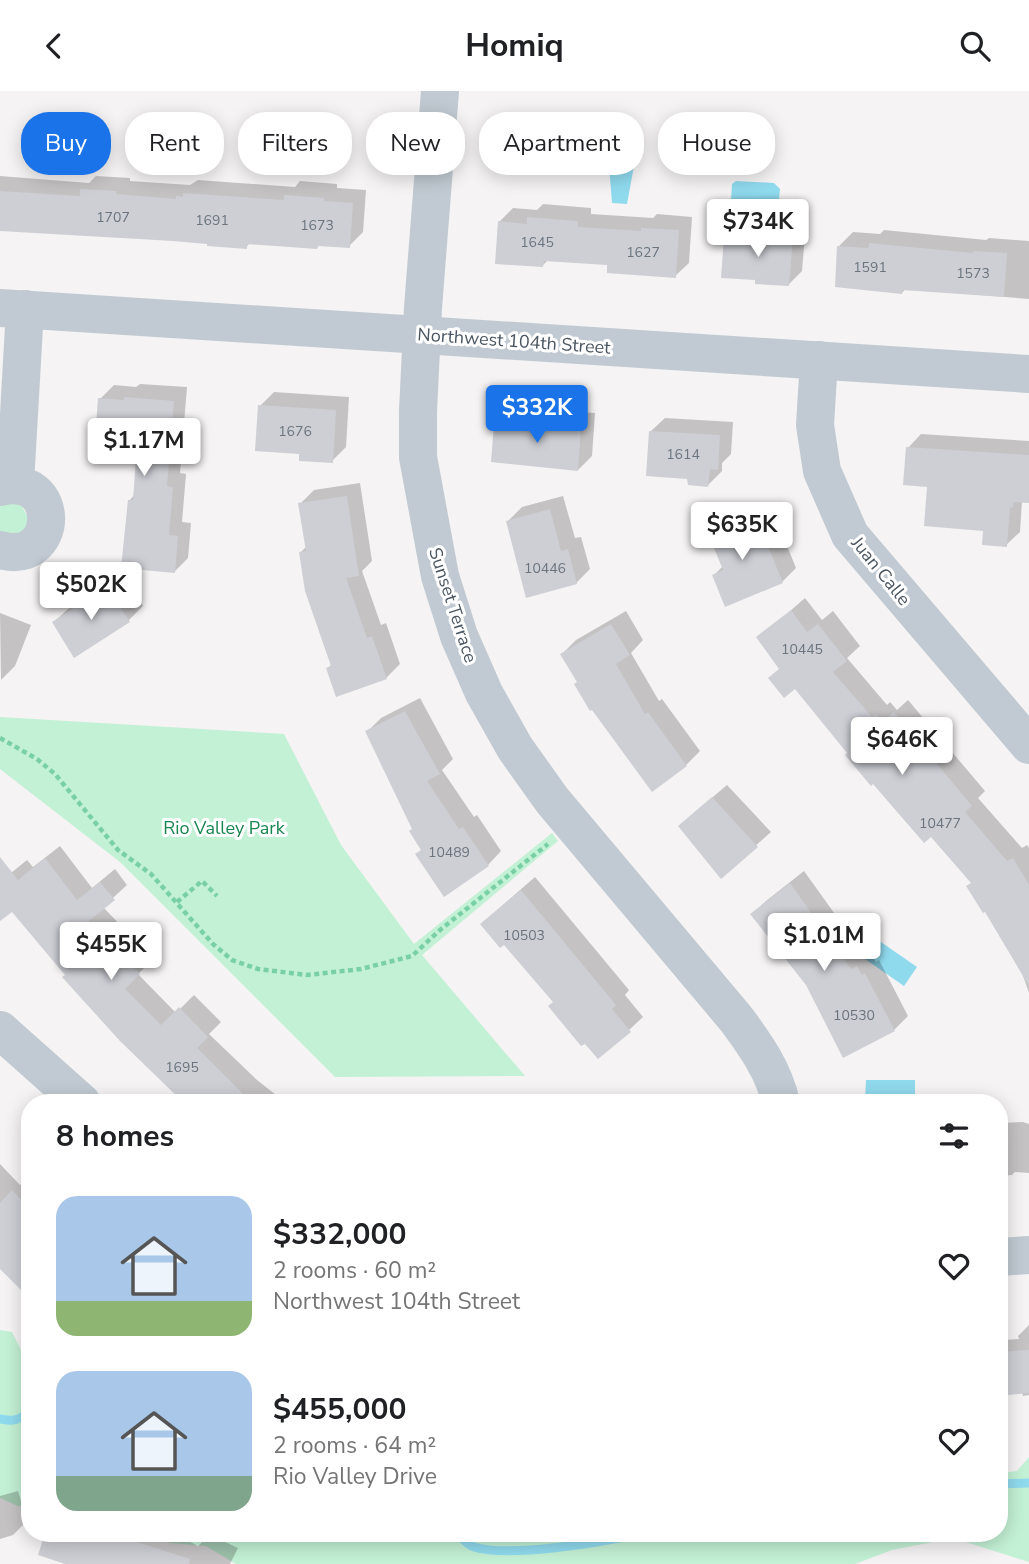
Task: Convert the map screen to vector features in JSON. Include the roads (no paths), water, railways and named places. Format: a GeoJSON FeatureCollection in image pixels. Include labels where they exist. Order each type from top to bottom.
{"type":"FeatureCollection","features":[{"type":"Feature","properties":{"kind":"street","name":"Sunset Terrace"},"geometry":{"type":"LineString","coordinates":[[440,91],[422,335],[418,457],[440,576],[459,636],[484,694],[515,748],[552,800],[737,1020],[763,1055],[780,1094]]}},
{"type":"Feature","properties":{"kind":"street","name":"Northwest 104th Street"},"geometry":{"type":"LineString","coordinates":[[13,308],[1029,374]]}},
{"type":"Feature","properties":{"kind":"street"},"geometry":{"type":"LineString","coordinates":[[0,550],[11,553],[24,551],[35,545],[44,534],[47,521],[45,507],[38,496],[28,487],[8,485],[13,308]]}},
{"type":"Feature","properties":{"kind":"street","name":"Juan Calle"},"geometry":{"type":"LineString","coordinates":[[819,361],[815,425],[822,471],[850,535],[1029,745]]}},
{"type":"Feature","properties":{"kind":"street"},"geometry":{"type":"LineString","coordinates":[[0,1030],[72,1094]]}},
{"type":"Feature","properties":{"kind":"street"},"geometry":{"type":"LineString","coordinates":[[1008,1256],[1029,1255]]}},
{"type":"Feature","properties":{"kind":"water"},"geometry":{"type":"Polygon","coordinates":[[[610,175],[632,175],[627,204],[612,203],[610,175]]]}},
{"type":"Feature","properties":{"kind":"water"},"geometry":{"type":"Polygon","coordinates":[[[736,181],[774,183],[780,189],[779,199],[772,205],[734,203],[731,200],[732,184],[736,181]]]}},
{"type":"Feature","properties":{"kind":"water"},"geometry":{"type":"Polygon","coordinates":[[[878,940],[917,967],[904,986],[865,959],[878,940]]]}},
{"type":"Feature","properties":{"kind":"water"},"geometry":{"type":"Polygon","coordinates":[[[866,1080],[915,1080],[915,1094],[865,1094],[866,1080]]]}},
{"type":"Feature","properties":{"kind":"waterway"},"geometry":{"type":"LineString","coordinates":[[0,1419],[16,1420],[21,1417]]}},
{"type":"Feature","properties":{"kind":"waterway"},"geometry":{"type":"LineString","coordinates":[[1008,1484],[1029,1483]]}},
{"type":"Feature","properties":{"kind":"waterway"},"geometry":{"type":"LineString","coordinates":[[466,1542],[474,1547],[510,1551],[596,1542]]}},
{"type":"Feature","properties":{"kind":"park label","name":"Rio Valley Park"},"geometry":{"type":"Point","coordinates":[224,828]}}]}
